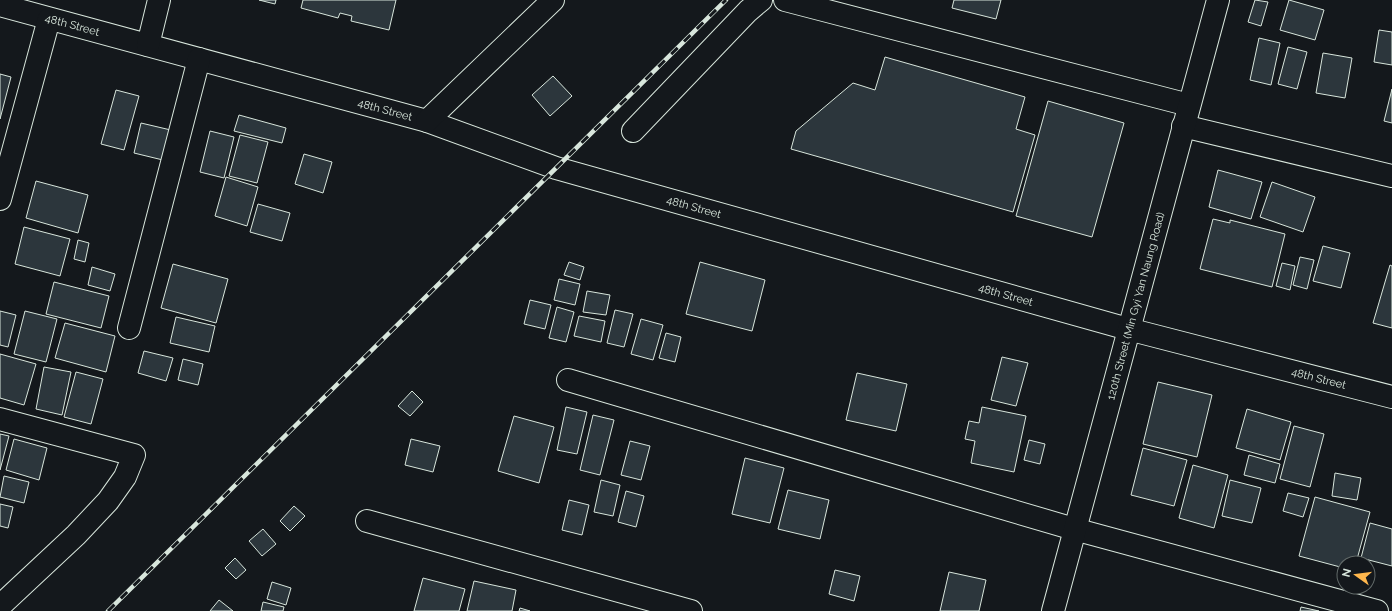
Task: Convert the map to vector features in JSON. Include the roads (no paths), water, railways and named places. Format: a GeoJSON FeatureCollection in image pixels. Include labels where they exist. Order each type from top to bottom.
{"type":"FeatureCollection","features":[{"type":"Feature","properties":{"kind":"street"},"geometry":{"type":"LineString","coordinates":[[148,45],[159,0]]}},
{"type":"Feature","properties":{"kind":"street"},"geometry":{"type":"LineString","coordinates":[[427,121],[553,0]]}},
{"type":"Feature","properties":{"kind":"street"},"geometry":{"type":"LineString","coordinates":[[633,131],[748,11],[761,0]]}},
{"type":"Feature","properties":{"kind":"street"},"geometry":{"type":"LineString","coordinates":[[785,0],[1188,105]]}},
{"type":"Feature","properties":{"kind":"street","name":"120th Street (Min Gyi Yan Naung Road)"},"geometry":{"type":"LineString","coordinates":[[1053,611],[1188,105],[1218,0]]}},
{"type":"Feature","properties":{"kind":"street","name":"48th Street"},"geometry":{"type":"LineString","coordinates":[[0,5],[427,121],[556,168],[1128,329],[1392,398]]}},
{"type":"Feature","properties":{"kind":"street"},"geometry":{"type":"LineString","coordinates":[[0,199],[49,19]]}},
{"type":"Feature","properties":{"kind":"street"},"geometry":{"type":"LineString","coordinates":[[129,328],[199,59]]}},
{"type":"Feature","properties":{"kind":"street"},"geometry":{"type":"LineString","coordinates":[[1183,126],[1392,176]]}},
{"type":"Feature","properties":{"kind":"street"},"geometry":{"type":"LineString","coordinates":[[568,380],[1074,529],[1377,611]]}},
{"type":"Feature","properties":{"kind":"street"},"geometry":{"type":"LineString","coordinates":[[0,419],[134,454],[125,477],[108,501],[76,535],[0,606]]}},
{"type":"Feature","properties":{"kind":"street"},"geometry":{"type":"LineString","coordinates":[[368,521],[691,611]]}},
{"type":"Feature","properties":{"kind":"railway"},"geometry":{"type":"LineString","coordinates":[[108,611],[726,0]]}}]}
